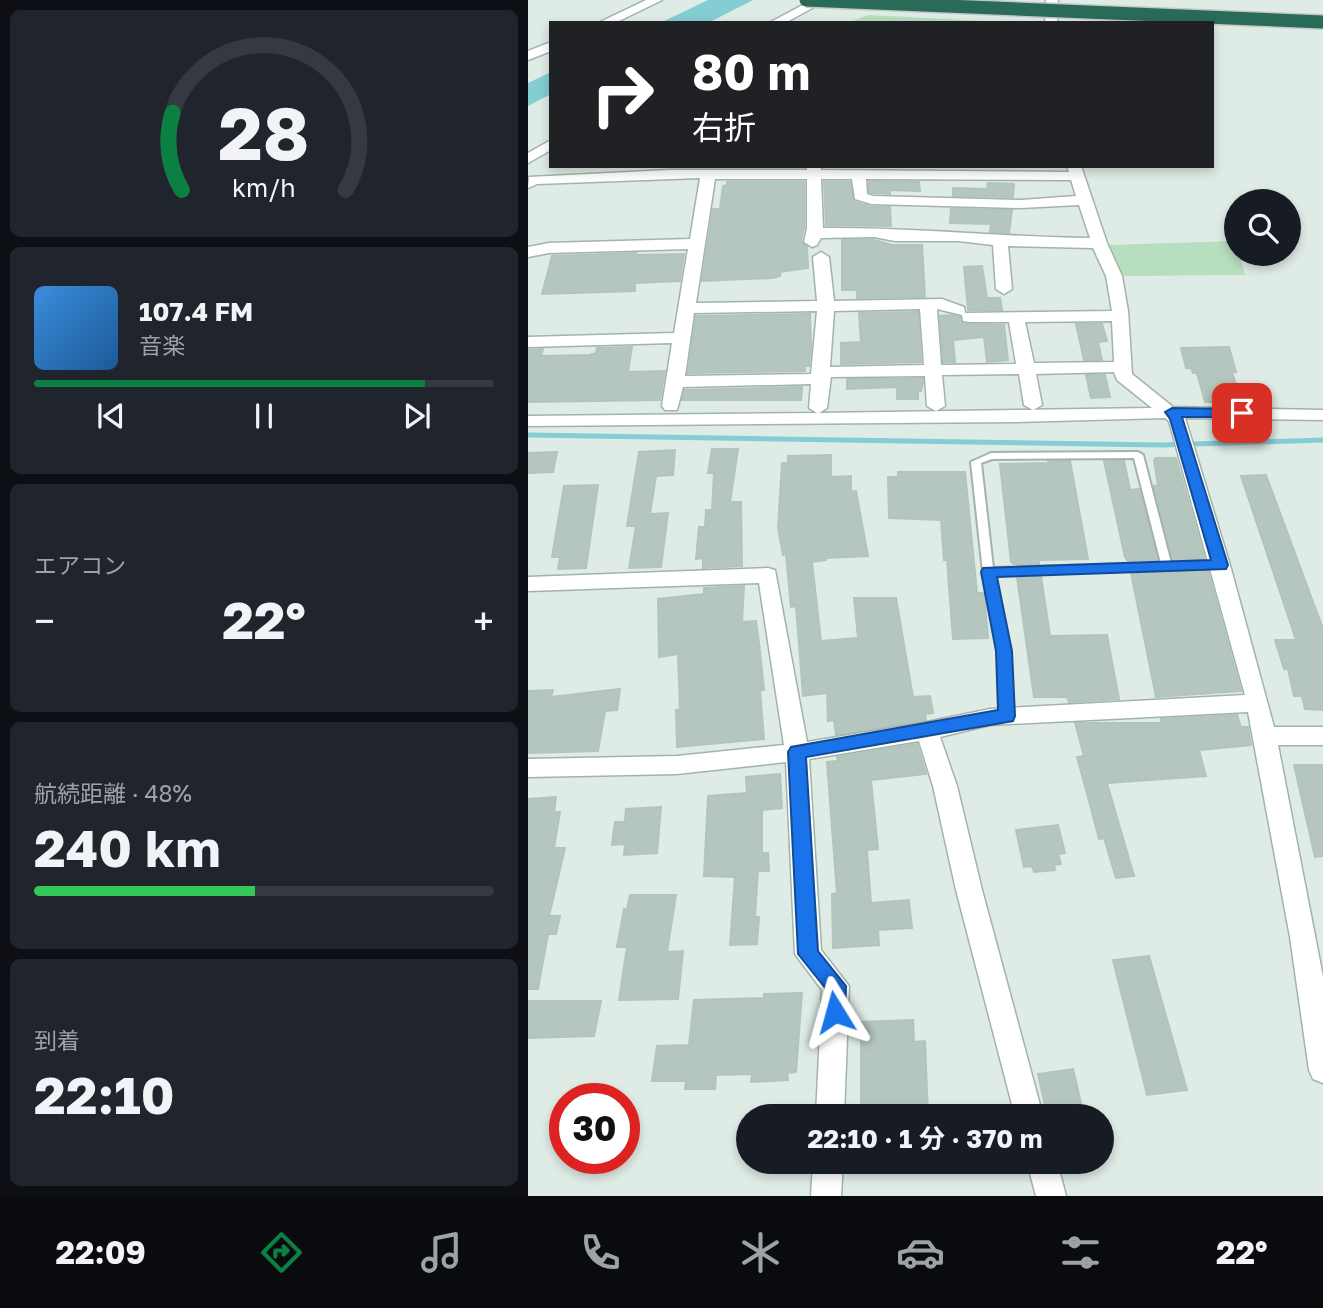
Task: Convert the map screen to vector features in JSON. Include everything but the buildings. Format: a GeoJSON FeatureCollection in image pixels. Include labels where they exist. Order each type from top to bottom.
{"type":"FeatureCollection","features":[{"type":"Feature","properties":{"kind":"highway"},"geometry":{"type":"LineString","coordinates":[[806,0],[1322,22]]}},
{"type":"Feature","properties":{"kind":"highway"},"geometry":{"type":"LineString","coordinates":[[978,0],[1322,15]]}},
{"type":"Feature","properties":{"kind":"street"},"geometry":{"type":"LineString","coordinates":[[609,21],[656,0]]}},
{"type":"Feature","properties":{"kind":"street"},"geometry":{"type":"LineString","coordinates":[[779,21],[821,0]]}},
{"type":"Feature","properties":{"kind":"street"},"geometry":{"type":"LineString","coordinates":[[810,21],[816,13],[838,0]]}},
{"type":"Feature","properties":{"kind":"street"},"geometry":{"type":"LineString","coordinates":[[1051,21],[1052,0]]}},
{"type":"Feature","properties":{"kind":"street"},"geometry":{"type":"LineString","coordinates":[[528,56],[549,47]]}},
{"type":"Feature","properties":{"kind":"street"},"geometry":{"type":"LineString","coordinates":[[528,159],[549,145]]}},
{"type":"Feature","properties":{"kind":"street"},"geometry":{"type":"LineString","coordinates":[[528,184],[534,180],[623,171],[670,170],[708,174],[732,170],[814,170],[859,176],[952,171],[1075,171],[1098,243],[1114,276],[1120,316],[1122,372],[1128,404]]}},
{"type":"Feature","properties":{"kind":"street"},"geometry":{"type":"LineString","coordinates":[[814,170],[816,244],[826,306],[818,408]]}},
{"type":"Feature","properties":{"kind":"street"},"geometry":{"type":"LineString","coordinates":[[671,406],[708,174]]}},
{"type":"Feature","properties":{"kind":"street"},"geometry":{"type":"LineString","coordinates":[[859,176],[860,195],[871,200],[1021,204],[1084,200]]}},
{"type":"Feature","properties":{"kind":"street"},"geometry":{"type":"LineString","coordinates":[[816,244],[873,232],[895,236],[958,236],[1000,241],[1098,243]]}},
{"type":"Feature","properties":{"kind":"street"},"geometry":{"type":"LineString","coordinates":[[1000,241],[1003,289]]}},
{"type":"Feature","properties":{"kind":"street"},"geometry":{"type":"LineString","coordinates":[[529,255],[549,248],[695,244]]}},
{"type":"Feature","properties":{"kind":"street"},"geometry":{"type":"LineString","coordinates":[[928,304],[936,407]]}},
{"type":"Feature","properties":{"kind":"street"},"geometry":{"type":"LineString","coordinates":[[687,309],[942,304],[963,314],[1120,316]]}},
{"type":"Feature","properties":{"kind":"street"},"geometry":{"type":"LineString","coordinates":[[1019,316],[1017,321],[1033,405]]}},
{"type":"Feature","properties":{"kind":"street"},"geometry":{"type":"LineString","coordinates":[[528,342],[681,338]]}},
{"type":"Feature","properties":{"kind":"street"},"geometry":{"type":"LineString","coordinates":[[675,382],[814,379],[828,372],[1025,369],[1122,372],[1166,408],[1184,443],[1258,703],[1303,937],[1322,1070]]}},
{"type":"Feature","properties":{"kind":"street"},"geometry":{"type":"LineString","coordinates":[[691,419],[700,412],[736,408],[1128,404],[1322,415]]}},
{"type":"Feature","properties":{"kind":"street"},"geometry":{"type":"LineString","coordinates":[[528,421],[1016,417],[1166,408]]}},
{"type":"Feature","properties":{"kind":"street"},"geometry":{"type":"LineString","coordinates":[[528,584],[768,575],[797,752],[808,954],[836,986],[831,1104]]}},
{"type":"Feature","properties":{"kind":"street"},"geometry":{"type":"LineString","coordinates":[[528,768],[677,765],[797,752],[927,731],[990,717],[1258,703]]}},
{"type":"Feature","properties":{"kind":"street"},"geometry":{"type":"LineString","coordinates":[[927,731],[945,786],[969,890],[1026,1104]]}},
{"type":"Feature","properties":{"kind":"street"},"geometry":{"type":"LineString","coordinates":[[1265,736],[1322,736]]}},
{"type":"Feature","properties":{"kind":"street"},"geometry":{"type":"LineString","coordinates":[[827,1196],[828,1174]]}},
{"type":"Feature","properties":{"kind":"street"},"geometry":{"type":"LineString","coordinates":[[1045,1174],[1051,1196]]}},
{"type":"Feature","properties":{"kind":"lane"},"geometry":{"type":"LineString","coordinates":[[1006,716],[1004,651],[988,572],[976,462],[991,456],[1138,455],[1167,566]]}},
{"type":"Feature","properties":{"kind":"lane"},"geometry":{"type":"LineString","coordinates":[[988,572],[1220,565]]}},
{"type":"Feature","properties":{"kind":"green space"},"geometry":{"type":"Polygon","coordinates":[[[868,15],[985,21],[853,21],[868,15]]]}},
{"type":"Feature","properties":{"kind":"green space"},"geometry":{"type":"Polygon","coordinates":[[[1224,241],[1224,266],[1242,266],[1245,275],[1121,276],[1109,245],[1224,241]]]}},
{"type":"Feature","properties":{"kind":"water"},"geometry":{"type":"Polygon","coordinates":[[[708,0],[753,0],[712,21],[664,21],[708,0]]]}},
{"type":"Feature","properties":{"kind":"water"},"geometry":{"type":"Polygon","coordinates":[[[549,73],[549,95],[528,106],[528,83],[549,73]]]}},
{"type":"Feature","properties":{"kind":"waterway"},"geometry":{"type":"LineString","coordinates":[[528,435],[1162,445],[1323,440]]}},
{"type":"Feature","properties":{"kind":"route"},"geometry":{"type":"LineString","coordinates":[[835,1012],[836,986],[808,954],[797,752],[1006,716],[1004,651],[988,572],[1220,565],[1177,419],[1172,412],[1242,413]]}}]}
